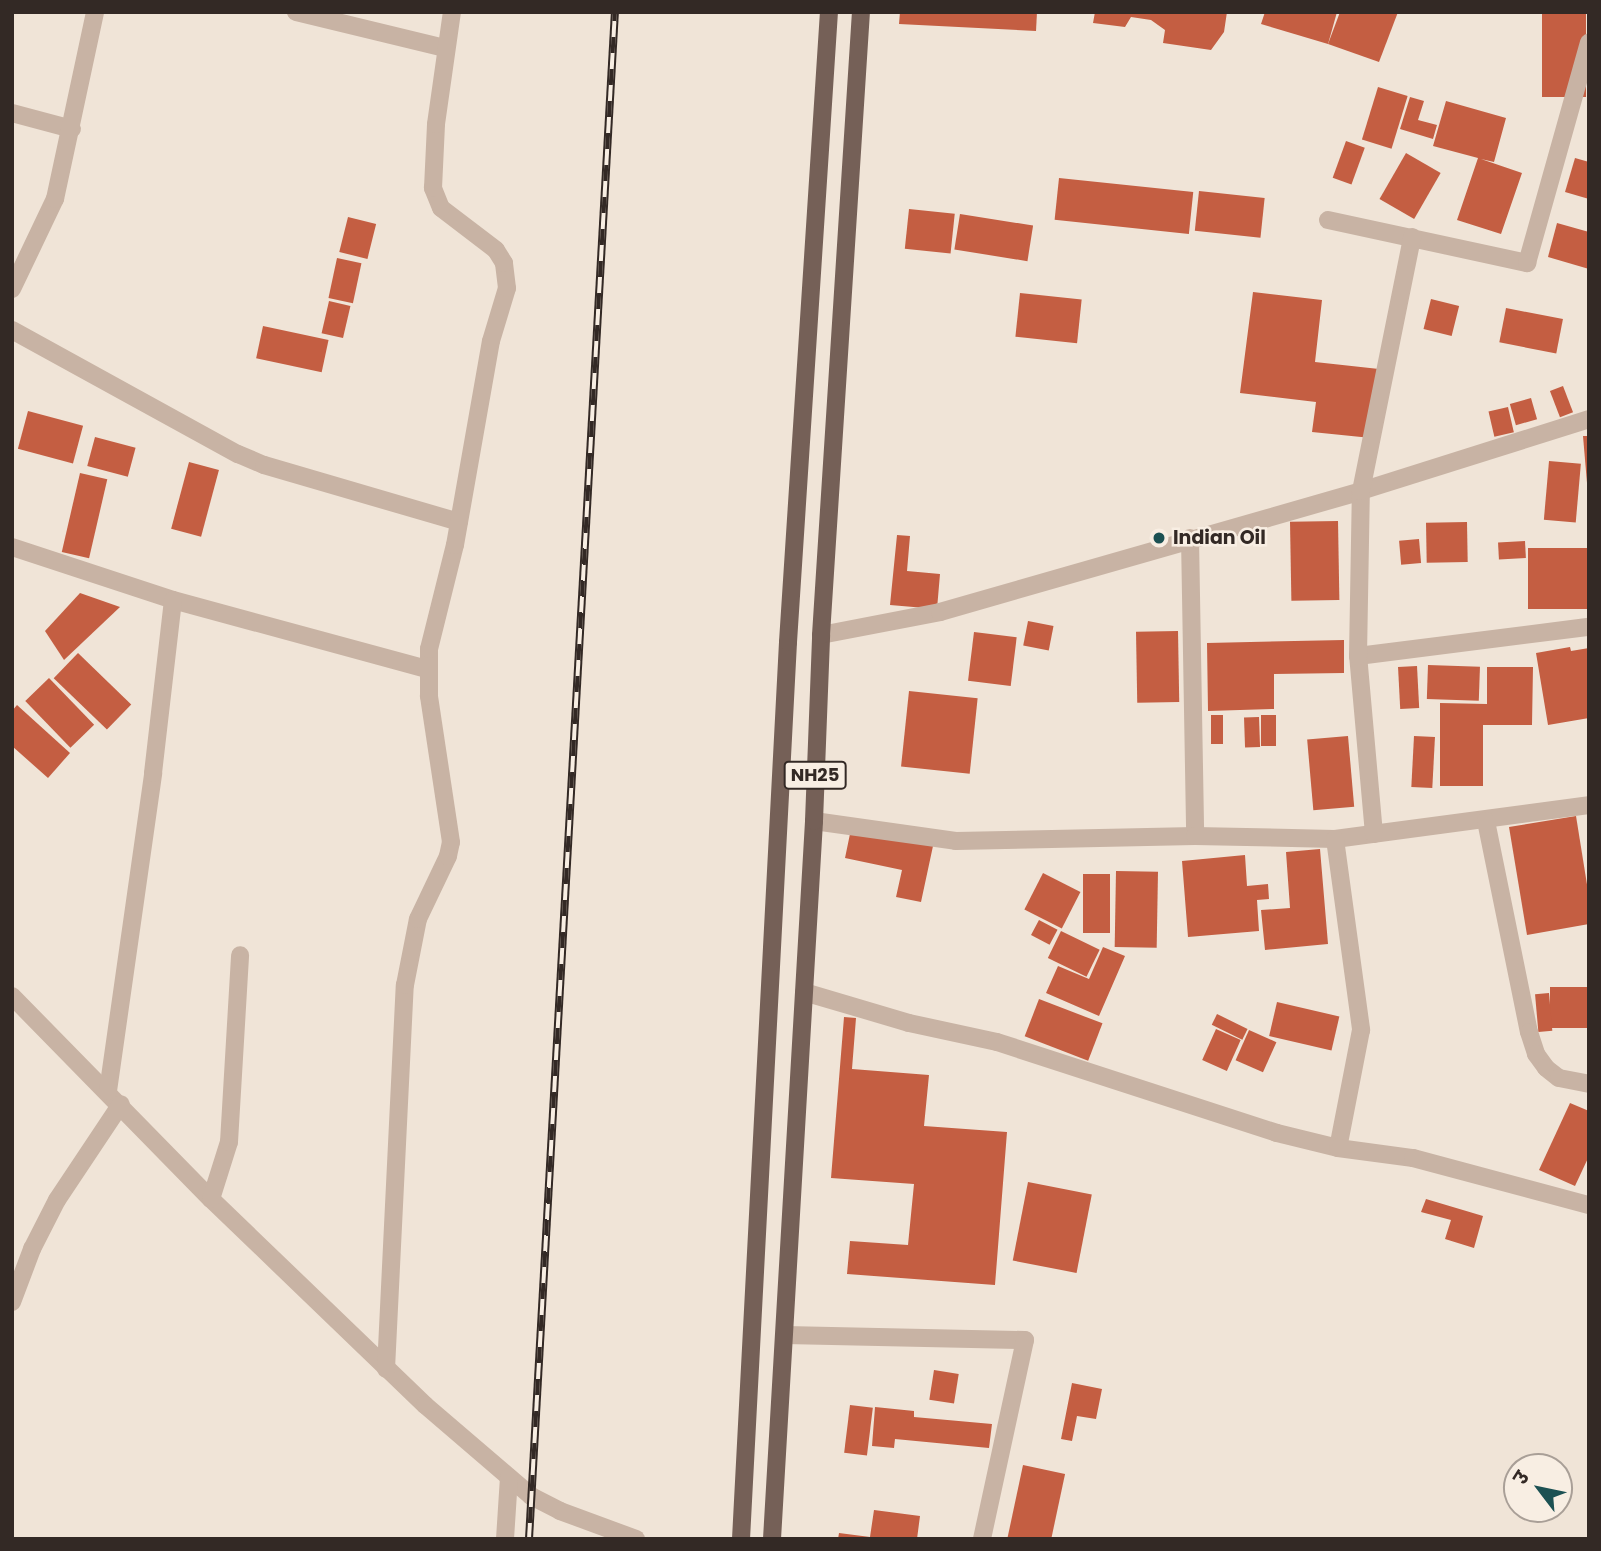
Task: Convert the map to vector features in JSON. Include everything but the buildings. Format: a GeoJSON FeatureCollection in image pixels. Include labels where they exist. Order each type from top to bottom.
{"type":"FeatureCollection","features":[{"type":"Feature","properties":{"kind":"main road","name":"NH25"},"geometry":{"type":"LineString","coordinates":[[741,1539],[788,642],[829,12]]}},
{"type":"Feature","properties":{"kind":"main road","name":"NH25"},"geometry":{"type":"LineString","coordinates":[[772,1539],[814,821],[821,635],[861,12]]}},
{"type":"Feature","properties":{"kind":"street"},"geometry":{"type":"LineString","coordinates":[[12,289],[55,199],[95,12]]}},
{"type":"Feature","properties":{"kind":"street"},"geometry":{"type":"LineString","coordinates":[[296,12],[445,48]]}},
{"type":"Feature","properties":{"kind":"street"},"geometry":{"type":"LineString","coordinates":[[386,1369],[405,985],[418,919],[448,856],[451,842],[427,669],[429,649],[459,522],[491,341],[504,303],[507,277],[496,250],[452,218],[436,201],[433,188],[436,124],[452,12]]}},
{"type":"Feature","properties":{"kind":"street"},"geometry":{"type":"LineString","coordinates":[[1328,220],[1527,262],[1589,43]]}},
{"type":"Feature","properties":{"kind":"street"},"geometry":{"type":"LineString","coordinates":[[12,113],[72,129]]}},
{"type":"Feature","properties":{"kind":"street"},"geometry":{"type":"LineString","coordinates":[[1374,834],[1358,656],[1361,491],[1412,237]]}},
{"type":"Feature","properties":{"kind":"street"},"geometry":{"type":"LineString","coordinates":[[12,330],[238,454],[264,465],[459,522]]}},
{"type":"Feature","properties":{"kind":"street"},"geometry":{"type":"LineString","coordinates":[[821,635],[940,612],[1361,491],[1589,419]]}},
{"type":"Feature","properties":{"kind":"street"},"geometry":{"type":"LineString","coordinates":[[1190,538],[1195,836]]}},
{"type":"Feature","properties":{"kind":"street"},"geometry":{"type":"LineString","coordinates":[[12,547],[173,600],[427,669]]}},
{"type":"Feature","properties":{"kind":"street"},"geometry":{"type":"LineString","coordinates":[[108,1091],[153,773],[173,600]]}},
{"type":"Feature","properties":{"kind":"street"},"geometry":{"type":"LineString","coordinates":[[1358,656],[1589,627]]}},
{"type":"Feature","properties":{"kind":"street"},"geometry":{"type":"LineString","coordinates":[[814,821],[956,841],[1195,836],[1335,839],[1486,821],[1589,805]]}},
{"type":"Feature","properties":{"kind":"street"},"geometry":{"type":"LineString","coordinates":[[1486,821],[1536,1054],[1546,1069],[1559,1078],[1589,1084]]}},
{"type":"Feature","properties":{"kind":"street"},"geometry":{"type":"LineString","coordinates":[[1335,839],[1361,1030],[1338,1148]]}},
{"type":"Feature","properties":{"kind":"street"},"geometry":{"type":"LineString","coordinates":[[211,1199],[229,1142],[240,955]]}},
{"type":"Feature","properties":{"kind":"street"},"geometry":{"type":"LineString","coordinates":[[804,992],[909,1023],[1010,1046],[1254,1125],[1338,1148],[1413,1158],[1589,1205]]}},
{"type":"Feature","properties":{"kind":"street"},"geometry":{"type":"LineString","coordinates":[[12,996],[121,1104],[211,1199],[386,1369],[509,1477],[531,1496],[560,1511],[636,1539]]}},
{"type":"Feature","properties":{"kind":"street"},"geometry":{"type":"LineString","coordinates":[[12,1302],[32,1249],[57,1200],[121,1104]]}},
{"type":"Feature","properties":{"kind":"street"},"geometry":{"type":"LineString","coordinates":[[785,1335],[1025,1340],[982,1539]]}},
{"type":"Feature","properties":{"kind":"street"},"geometry":{"type":"LineString","coordinates":[[505,1539],[509,1477]]}},
{"type":"Feature","properties":{"kind":"railway"},"geometry":{"type":"LineString","coordinates":[[529,1539],[615,12]]}},
{"type":"Feature","properties":{"kind":"place","name":"Indian Oil"},"geometry":{"type":"Point","coordinates":[1159,538]}}]}
